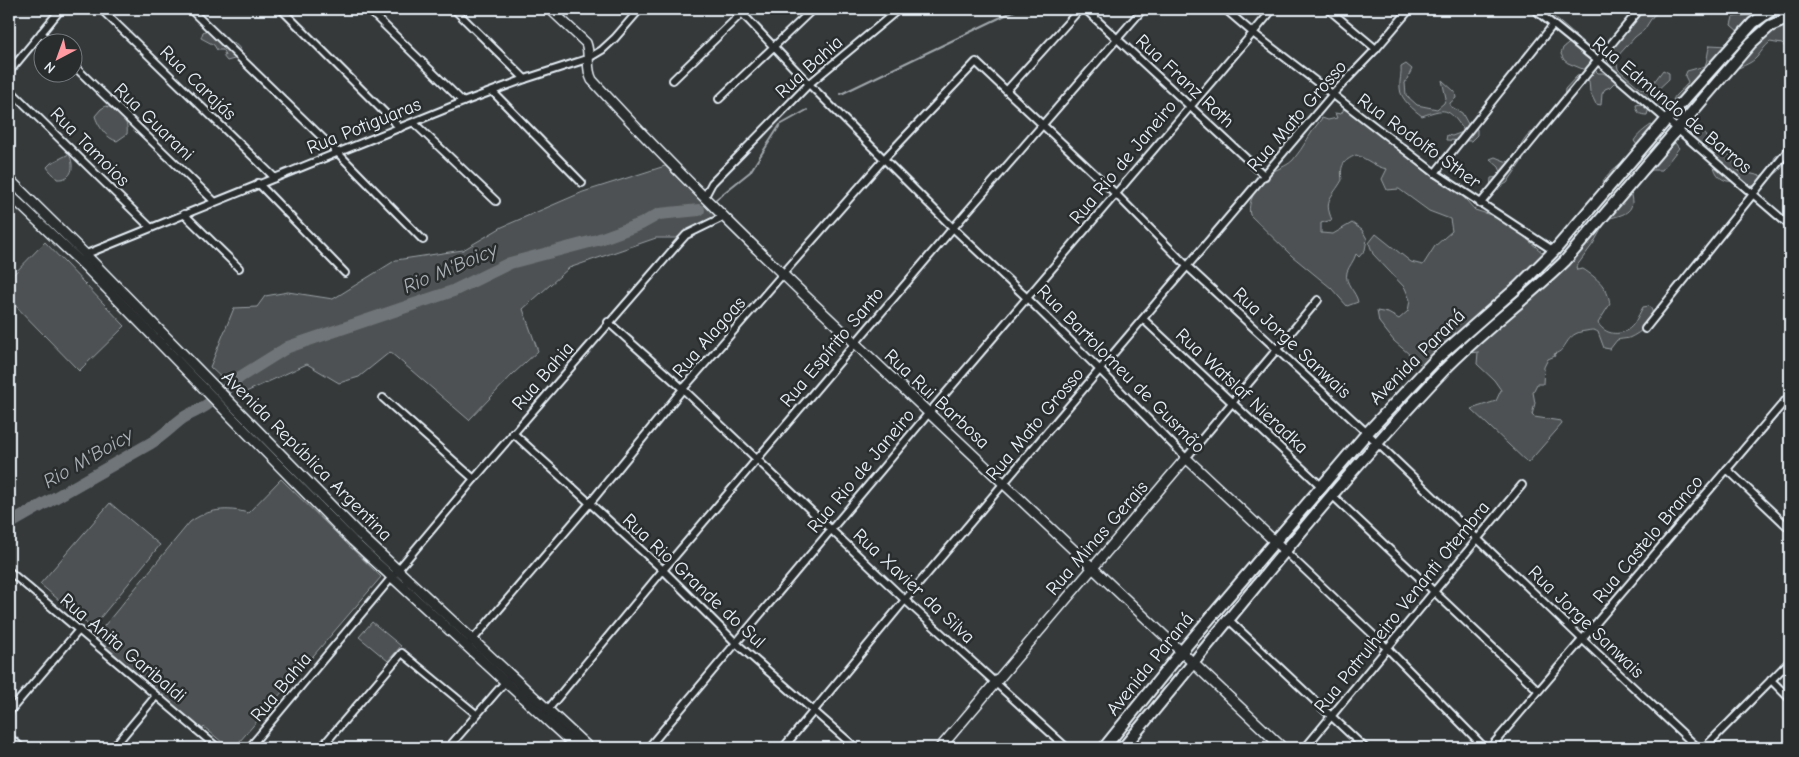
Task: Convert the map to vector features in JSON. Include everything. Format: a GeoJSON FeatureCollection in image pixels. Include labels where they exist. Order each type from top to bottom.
{"type":"FeatureCollection","features":[{"type":"Feature","properties":{"kind":"main road","name":"Rua Rui Barbosa"},"geometry":{"type":"LineString","coordinates":[[550,9],[586,43],[588,50],[587,71],[592,80],[652,147],[782,276],[1283,748]]}},
{"type":"Feature","properties":{"kind":"main road","name":"Avenida Paraná"},"geometry":{"type":"LineString","coordinates":[[1104,748],[1182,651],[1367,433],[1436,359],[1519,286],[1554,251],[1667,119],[1753,23],[1773,9]]}},
{"type":"Feature","properties":{"kind":"main road","name":"Avenida Paraná"},"geometry":{"type":"LineString","coordinates":[[1123,748],[1376,442],[1460,355],[1536,289],[1565,261],[1751,43],[1770,26],[1790,18]]}},
{"type":"Feature","properties":{"kind":"main road","name":"Avenida República Argentina"},"geometry":{"type":"LineString","coordinates":[[9,179],[247,434],[354,540],[396,573],[545,713],[577,748]]}},
{"type":"Feature","properties":{"kind":"main road","name":"Avenida República Argentina"},"geometry":{"type":"LineString","coordinates":[[12,198],[81,256]]}},
{"type":"Feature","properties":{"kind":"main road"},"geometry":{"type":"LineString","coordinates":[[12,198],[22,200],[38,208]]}},
{"type":"Feature","properties":{"kind":"main road","name":"Rua Bartolomeu de Gusmão"},"geometry":{"type":"LineString","coordinates":[[1186,458],[1286,552]]}},
{"type":"Feature","properties":{"kind":"main road","name":"Rua Minas Gerais"},"geometry":{"type":"LineString","coordinates":[[940,748],[1186,458]]}},
{"type":"Feature","properties":{"kind":"main road","name":"Avenida República Argentina"},"geometry":{"type":"LineString","coordinates":[[470,642],[506,681],[589,748]]}},
{"type":"Feature","properties":{"kind":"street"},"geometry":{"type":"LineString","coordinates":[[43,32],[61,9]]}},
{"type":"Feature","properties":{"kind":"street","name":"Rua Carajás"},"geometry":{"type":"LineString","coordinates":[[101,9],[275,178]]}},
{"type":"Feature","properties":{"kind":"street"},"geometry":{"type":"LineString","coordinates":[[190,9],[338,153],[423,240]]}},
{"type":"Feature","properties":{"kind":"street"},"geometry":{"type":"LineString","coordinates":[[281,9],[400,128]]}},
{"type":"Feature","properties":{"kind":"street"},"geometry":{"type":"LineString","coordinates":[[368,9],[463,102]]}},
{"type":"Feature","properties":{"kind":"street"},"geometry":{"type":"LineString","coordinates":[[454,9],[525,79]]}},
{"type":"Feature","properties":{"kind":"street"},"geometry":{"type":"LineString","coordinates":[[558,17],[565,9]]}},
{"type":"Feature","properties":{"kind":"street","name":"Rua Potiguaras"},"geometry":{"type":"LineString","coordinates":[[81,256],[258,183],[275,178],[463,102],[525,79],[588,59],[615,38],[640,9]]}},
{"type":"Feature","properties":{"kind":"street"},"geometry":{"type":"LineString","coordinates":[[719,99],[812,9]]}},
{"type":"Feature","properties":{"kind":"street","name":"Rua Bahia"},"geometry":{"type":"LineString","coordinates":[[704,198],[712,183],[809,84],[899,9]]}},
{"type":"Feature","properties":{"kind":"street"},"geometry":{"type":"LineString","coordinates":[[1007,90],[1080,9]]}},
{"type":"Feature","properties":{"kind":"street","name":"Rua Franz Roth"},"geometry":{"type":"LineString","coordinates":[[1085,9],[1265,176]]}},
{"type":"Feature","properties":{"kind":"street","name":"Rua Espírito Santo"},"geometry":{"type":"LineString","coordinates":[[545,713],[855,343],[1144,9]]}},
{"type":"Feature","properties":{"kind":"street","name":"Rua Rodolfo Sther"},"geometry":{"type":"LineString","coordinates":[[1225,9],[1332,95],[1435,173],[1554,251]]}},
{"type":"Feature","properties":{"kind":"street","name":"Rua Rio de Janeiro"},"geometry":{"type":"LineString","coordinates":[[648,748],[928,414],[1272,9]]}},
{"type":"Feature","properties":{"kind":"street"},"geometry":{"type":"LineString","coordinates":[[1328,9],[1376,49]]}},
{"type":"Feature","properties":{"kind":"street","name":"Rua Mato Grosso"},"geometry":{"type":"LineString","coordinates":[[783,748],[905,600],[1332,95],[1376,49],[1410,9]]}},
{"type":"Feature","properties":{"kind":"street","name":"Rua Edmundo de Barros"},"geometry":{"type":"LineString","coordinates":[[1534,9],[1679,129],[1790,226]]}},
{"type":"Feature","properties":{"kind":"street"},"geometry":{"type":"LineString","coordinates":[[1480,204],[1640,9]]}},
{"type":"Feature","properties":{"kind":"street"},"geometry":{"type":"LineString","coordinates":[[673,80],[742,10]]}},
{"type":"Feature","properties":{"kind":"street","name":"Rua Bartolomeu de Gusmão"},"geometry":{"type":"LineString","coordinates":[[742,10],[809,84],[953,228],[1100,370],[1186,458]]}},
{"type":"Feature","properties":{"kind":"street"},"geometry":{"type":"LineString","coordinates":[[1435,173],[1553,25]]}},
{"type":"Feature","properties":{"kind":"street"},"geometry":{"type":"LineString","coordinates":[[9,72],[32,45]]}},
{"type":"Feature","properties":{"kind":"street","name":"Rua Jorge Sanwais"},"geometry":{"type":"LineString","coordinates":[[976,62],[1116,194],[1188,267],[1278,349],[1698,748]]}},
{"type":"Feature","properties":{"kind":"street","name":"Rua Alagoas"},"geometry":{"type":"LineString","coordinates":[[470,642],[590,503],[683,389],[884,159],[976,62]]}},
{"type":"Feature","properties":{"kind":"street","name":"Rua Guarani"},"geometry":{"type":"LineString","coordinates":[[82,74],[214,201]]}},
{"type":"Feature","properties":{"kind":"street","name":"Rua Tamoios"},"geometry":{"type":"LineString","coordinates":[[9,88],[150,228]]}},
{"type":"Feature","properties":{"kind":"street"},"geometry":{"type":"LineString","coordinates":[[493,92],[582,183]]}},
{"type":"Feature","properties":{"kind":"street"},"geometry":{"type":"LineString","coordinates":[[414,123],[496,201]]}},
{"type":"Feature","properties":{"kind":"street"},"geometry":{"type":"LineString","coordinates":[[1646,330],[1790,148]]}},
{"type":"Feature","properties":{"kind":"street"},"geometry":{"type":"LineString","coordinates":[[258,183],[345,273]]}},
{"type":"Feature","properties":{"kind":"street"},"geometry":{"type":"LineString","coordinates":[[9,208],[12,198]]}},
{"type":"Feature","properties":{"kind":"street"},"geometry":{"type":"LineString","coordinates":[[184,214],[239,268]]}},
{"type":"Feature","properties":{"kind":"street","name":"Rua Bahia"},"geometry":{"type":"LineString","coordinates":[[250,748],[474,479],[608,322],[686,235],[723,217]]}},
{"type":"Feature","properties":{"kind":"street","name":"Rua Minas Gerais"},"geometry":{"type":"LineString","coordinates":[[1186,458],[1318,300]]}},
{"type":"Feature","properties":{"kind":"street","name":"Rua Watslaf Nieradka"},"geometry":{"type":"LineString","coordinates":[[1143,319],[1321,486]]}},
{"type":"Feature","properties":{"kind":"street","name":"Rua Xavier da Silva"},"geometry":{"type":"LineString","coordinates":[[608,322],[683,389],[905,600],[1067,748]]}},
{"type":"Feature","properties":{"kind":"street","name":"Rua Castelo Branco"},"geometry":{"type":"LineString","coordinates":[[1490,748],[1790,395]]}},
{"type":"Feature","properties":{"kind":"street"},"geometry":{"type":"LineString","coordinates":[[383,398],[474,479]]}},
{"type":"Feature","properties":{"kind":"street","name":"Rua Rio Grande do Sul"},"geometry":{"type":"LineString","coordinates":[[513,433],[663,570],[736,643],[856,748]]}},
{"type":"Feature","properties":{"kind":"street"},"geometry":{"type":"LineString","coordinates":[[1727,469],[1790,529]]}},
{"type":"Feature","properties":{"kind":"street","name":"Rua Patrulheiro Venanti Otembra"},"geometry":{"type":"LineString","coordinates":[[1305,748],[1522,485]]}},
{"type":"Feature","properties":{"kind":"street"},"geometry":{"type":"LineString","coordinates":[[1332,495],[1538,690]]}},
{"type":"Feature","properties":{"kind":"street","name":"Rua Bartolomeu de Gusmão"},"geometry":{"type":"LineString","coordinates":[[1286,552],[1387,648],[1485,748]]}},
{"type":"Feature","properties":{"kind":"street","name":"Rua Anita Garibaldi"},"geometry":{"type":"LineString","coordinates":[[9,571],[218,748]]}},
{"type":"Feature","properties":{"kind":"street"},"geometry":{"type":"LineString","coordinates":[[1229,620],[1365,748]]}},
{"type":"Feature","properties":{"kind":"street"},"geometry":{"type":"LineString","coordinates":[[9,712],[79,630]]}},
{"type":"Feature","properties":{"kind":"street"},"geometry":{"type":"LineString","coordinates":[[321,748],[402,653],[476,714]]}},
{"type":"Feature","properties":{"kind":"street"},"geometry":{"type":"LineString","coordinates":[[1704,748],[1790,661]]}},
{"type":"Feature","properties":{"kind":"street"},"geometry":{"type":"LineString","coordinates":[[1771,680],[1790,698]]}},
{"type":"Feature","properties":{"kind":"street"},"geometry":{"type":"LineString","coordinates":[[448,748],[506,681]]}},
{"type":"Feature","properties":{"kind":"street"},"geometry":{"type":"LineString","coordinates":[[113,748],[156,696]]}},
{"type":"Feature","properties":{"kind":"street"},"geometry":{"type":"LineString","coordinates":[[9,737],[22,748]]}},
{"type":"Feature","properties":{"kind":"shaded area"},"geometry":{"type":"Polygon","coordinates":[[[1634,9],[1662,9],[1653,16],[1644,30],[1616,58],[1618,69],[1645,90],[1663,70],[1669,73],[1669,79],[1653,94],[1647,115],[1641,114],[1637,110],[1636,105],[1641,104],[1642,100],[1626,87],[1614,83],[1605,89],[1602,94],[1601,105],[1596,104],[1590,92],[1589,81],[1584,79],[1572,100],[1569,102],[1564,100],[1565,89],[1577,76],[1583,75],[1585,70],[1564,60],[1561,54],[1563,48],[1572,41],[1544,13],[1547,11],[1583,42],[1589,50],[1586,55],[1596,71],[1610,77],[1614,74],[1606,58],[1617,39],[1627,32],[1629,26],[1626,21],[1634,9]]]}},
{"type":"Feature","properties":{"kind":"shaded area"},"geometry":{"type":"Polygon","coordinates":[[[1751,9],[1787,9],[1790,15],[1790,52],[1782,44],[1770,42],[1755,59],[1747,64],[1736,69],[1725,65],[1719,67],[1712,77],[1716,80],[1703,92],[1691,91],[1684,99],[1673,100],[1688,82],[1685,76],[1687,71],[1705,66],[1710,45],[1728,46],[1739,32],[1731,25],[1733,17],[1750,15],[1751,9]]]}},
{"type":"Feature","properties":{"kind":"shaded area"},"geometry":{"type":"Polygon","coordinates":[[[210,28],[215,29],[237,46],[241,51],[238,58],[227,61],[223,56],[225,56],[223,50],[217,50],[214,45],[201,38],[203,32],[210,28]]]}},
{"type":"Feature","properties":{"kind":"shaded area"},"geometry":{"type":"Polygon","coordinates":[[[1406,64],[1412,69],[1405,83],[1406,95],[1417,105],[1437,109],[1444,103],[1446,98],[1442,80],[1455,92],[1456,98],[1450,103],[1450,106],[1462,113],[1468,124],[1477,129],[1477,135],[1471,141],[1446,140],[1447,135],[1452,136],[1463,132],[1463,129],[1450,113],[1441,111],[1422,116],[1408,104],[1402,96],[1400,85],[1401,67],[1406,64]]]}},
{"type":"Feature","properties":{"kind":"shaded area"},"geometry":{"type":"Polygon","coordinates":[[[106,106],[115,110],[125,120],[127,134],[117,141],[103,132],[95,116],[106,106]]]}},
{"type":"Feature","properties":{"kind":"shaded area"},"geometry":{"type":"Polygon","coordinates":[[[1344,109],[1360,118],[1431,176],[1458,191],[1475,210],[1494,216],[1515,229],[1549,256],[1595,199],[1597,192],[1606,186],[1603,181],[1607,176],[1620,164],[1641,150],[1634,141],[1644,130],[1651,125],[1656,127],[1660,142],[1668,145],[1675,143],[1679,148],[1662,170],[1652,170],[1631,190],[1632,202],[1629,210],[1607,219],[1593,244],[1576,267],[1577,270],[1583,269],[1593,276],[1607,293],[1610,304],[1598,323],[1606,331],[1617,333],[1627,330],[1635,322],[1643,307],[1649,306],[1652,311],[1651,321],[1634,336],[1617,340],[1610,349],[1604,348],[1598,332],[1591,330],[1579,332],[1570,338],[1562,349],[1554,354],[1555,356],[1548,359],[1544,367],[1543,384],[1537,384],[1533,392],[1535,403],[1532,415],[1534,417],[1561,421],[1562,424],[1528,463],[1471,409],[1496,401],[1501,390],[1494,380],[1477,364],[1478,352],[1454,355],[1432,374],[1394,341],[1379,322],[1377,311],[1388,313],[1399,319],[1408,311],[1410,300],[1405,288],[1373,254],[1369,243],[1376,234],[1411,262],[1423,265],[1435,246],[1452,231],[1450,219],[1429,211],[1399,189],[1387,190],[1382,179],[1387,169],[1356,155],[1348,159],[1342,167],[1342,180],[1330,199],[1328,207],[1332,220],[1321,223],[1321,233],[1333,234],[1352,223],[1362,230],[1367,239],[1365,250],[1359,257],[1356,254],[1347,272],[1347,280],[1358,302],[1347,306],[1331,288],[1292,256],[1250,215],[1250,202],[1265,178],[1293,160],[1322,118],[1328,120],[1337,118],[1335,113],[1341,114],[1344,109]]]}},
{"type":"Feature","properties":{"kind":"shaded area"},"geometry":{"type":"Polygon","coordinates":[[[1699,128],[1703,131],[1708,141],[1731,156],[1735,167],[1739,171],[1761,176],[1770,168],[1775,157],[1790,145],[1790,156],[1779,171],[1759,183],[1748,186],[1738,180],[1727,181],[1722,179],[1717,173],[1708,149],[1695,138],[1693,130],[1699,128]]]}},
{"type":"Feature","properties":{"kind":"shaded area"},"geometry":{"type":"Polygon","coordinates":[[[1532,132],[1536,135],[1536,141],[1507,183],[1496,189],[1490,189],[1491,178],[1498,177],[1501,172],[1499,167],[1490,159],[1495,157],[1511,162],[1532,132]]]}},
{"type":"Feature","properties":{"kind":"shaded area"},"geometry":{"type":"Polygon","coordinates":[[[69,154],[72,163],[71,171],[66,177],[57,179],[47,167],[69,154]]]}},
{"type":"Feature","properties":{"kind":"shaded area"},"geometry":{"type":"Polygon","coordinates":[[[665,166],[716,216],[676,238],[656,238],[569,268],[523,309],[538,351],[469,420],[390,352],[359,377],[339,383],[307,364],[246,392],[225,381],[210,367],[234,308],[257,307],[265,296],[288,292],[333,299],[396,260],[463,250],[502,227],[583,192],[665,166]]]}},
{"type":"Feature","properties":{"kind":"shaded area"},"geometry":{"type":"Polygon","coordinates":[[[45,242],[125,326],[79,371],[9,299],[9,279],[45,242]]]}},
{"type":"Feature","properties":{"kind":"shaded area"},"geometry":{"type":"Polygon","coordinates":[[[281,479],[381,577],[234,748],[229,748],[204,727],[202,730],[95,637],[190,522],[204,514],[218,510],[248,513],[281,479]]]}},
{"type":"Feature","properties":{"kind":"shaded area"},"geometry":{"type":"Polygon","coordinates":[[[110,503],[160,545],[92,628],[40,584],[110,503]]]}},
{"type":"Feature","properties":{"kind":"shaded area"},"geometry":{"type":"Polygon","coordinates":[[[372,622],[401,646],[388,661],[359,637],[372,622]]]}},
{"type":"Feature","properties":{"kind":"waterway","name":"Rio M'Boicy"},"geometry":{"type":"LineString","coordinates":[[841,94],[1018,9]]}},
{"type":"Feature","properties":{"kind":"waterway","name":"Rio M'Boicy"},"geometry":{"type":"LineString","coordinates":[[715,200],[750,172],[780,125],[807,110]]}},
{"type":"Feature","properties":{"kind":"waterway","name":"Rio M'Boicy"},"geometry":{"type":"LineString","coordinates":[[226,389],[240,377],[288,347],[453,291],[510,263],[597,240],[641,224],[659,214],[699,210]]}},
{"type":"Feature","properties":{"kind":"waterway","name":"Rio M'Boicy"},"geometry":{"type":"LineString","coordinates":[[9,524],[151,443],[183,418],[208,404]]}}]}
